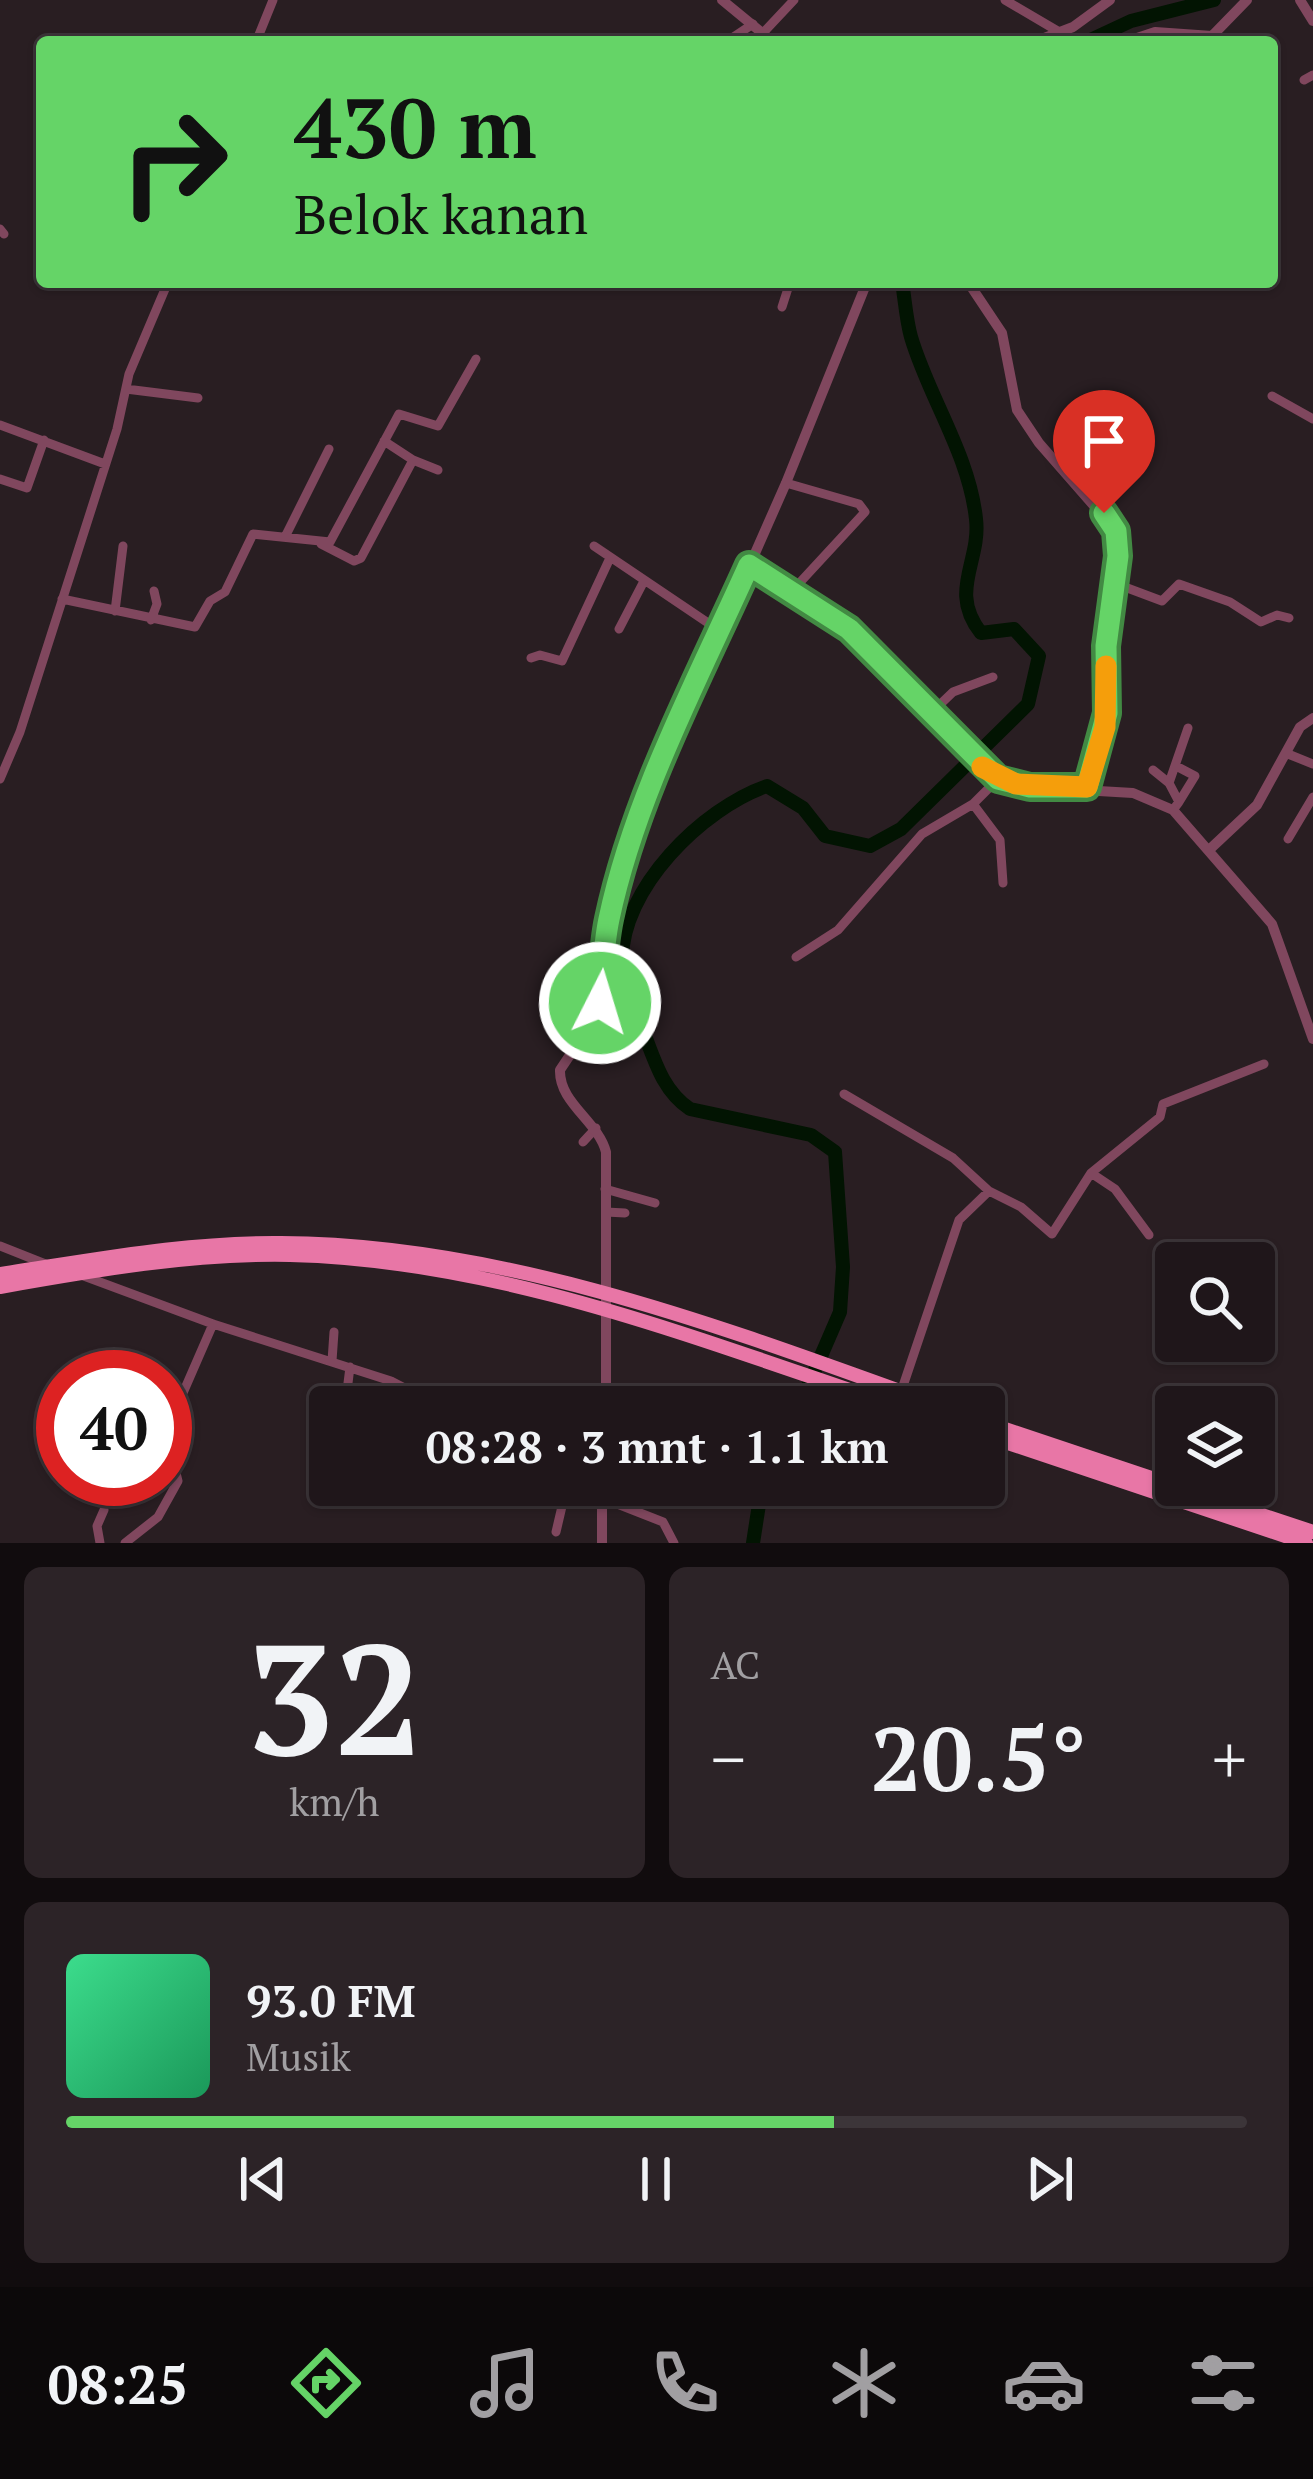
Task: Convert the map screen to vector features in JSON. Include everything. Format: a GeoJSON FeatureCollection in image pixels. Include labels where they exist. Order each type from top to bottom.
{"type":"FeatureCollection","features":[{"type":"Feature","properties":{"kind":"highway"},"geometry":{"type":"LineString","coordinates":[[0,1274],[237,1244],[336,1246],[467,1264],[604,1302],[862,1386]]}},
{"type":"Feature","properties":{"kind":"highway"},"geometry":{"type":"LineString","coordinates":[[0,1286],[77,1274],[103,1263]]}},
{"type":"Feature","properties":{"kind":"highway"},"geometry":{"type":"LineString","coordinates":[[1005,1428],[1313,1532]]}},
{"type":"Feature","properties":{"kind":"highway"},"geometry":{"type":"LineString","coordinates":[[1005,1442],[1284,1540],[1306,1543]]}},
{"type":"Feature","properties":{"kind":"street"},"geometry":{"type":"LineString","coordinates":[[258,36],[273,0]]}},
{"type":"Feature","properties":{"kind":"street"},"geometry":{"type":"LineString","coordinates":[[722,0],[763,33],[794,0]]}},
{"type":"Feature","properties":{"kind":"street"},"geometry":{"type":"LineString","coordinates":[[1005,0],[1061,33]]}},
{"type":"Feature","properties":{"kind":"street"},"geometry":{"type":"LineString","coordinates":[[1052,36],[1110,0]]}},
{"type":"Feature","properties":{"kind":"street"},"geometry":{"type":"LineString","coordinates":[[1143,36],[1155,32],[1212,36],[1247,0]]}},
{"type":"Feature","properties":{"kind":"street"},"geometry":{"type":"LineString","coordinates":[[1300,0],[1313,21]]}},
{"type":"Feature","properties":{"kind":"street"},"geometry":{"type":"LineString","coordinates":[[0,779],[62,599],[126,388],[166,288]]}},
{"type":"Feature","properties":{"kind":"street"},"geometry":{"type":"LineString","coordinates":[[782,307],[788,288]]}},
{"type":"Feature","properties":{"kind":"street"},"geometry":{"type":"LineString","coordinates":[[606,1386],[606,1152],[596,1128],[564,1090],[560,1070],[596,1016],[620,877],[665,753],[786,483],[865,288]]}},
{"type":"Feature","properties":{"kind":"street"},"geometry":{"type":"LineString","coordinates":[[972,288],[1002,334],[1017,410],[1116,531],[1107,713],[1087,787]]}},
{"type":"Feature","properties":{"kind":"street"},"geometry":{"type":"LineString","coordinates":[[321,544],[329,542],[399,414],[438,426],[476,359]]}},
{"type":"Feature","properties":{"kind":"street"},"geometry":{"type":"LineString","coordinates":[[126,388],[198,398]]}},
{"type":"Feature","properties":{"kind":"street"},"geometry":{"type":"LineString","coordinates":[[1272,396],[1313,419]]}},
{"type":"Feature","properties":{"kind":"street"},"geometry":{"type":"LineString","coordinates":[[0,425],[104,464]]}},
{"type":"Feature","properties":{"kind":"street"},"geometry":{"type":"LineString","coordinates":[[0,479],[27,488],[44,440]]}},
{"type":"Feature","properties":{"kind":"street"},"geometry":{"type":"LineString","coordinates":[[384,441],[438,470]]}},
{"type":"Feature","properties":{"kind":"street"},"geometry":{"type":"LineString","coordinates":[[285,537],[329,448]]}},
{"type":"Feature","properties":{"kind":"street"},"geometry":{"type":"LineString","coordinates":[[62,599],[195,627],[210,602],[225,592],[250,537],[260,532],[321,544],[359,560],[412,460]]}},
{"type":"Feature","properties":{"kind":"street"},"geometry":{"type":"LineString","coordinates":[[786,483],[859,504],[865,512],[792,591]]}},
{"type":"Feature","properties":{"kind":"street"},"geometry":{"type":"LineString","coordinates":[[115,611],[123,546]]}},
{"type":"Feature","properties":{"kind":"street"},"geometry":{"type":"LineString","coordinates":[[594,546],[720,631]]}},
{"type":"Feature","properties":{"kind":"street"},"geometry":{"type":"LineString","coordinates":[[531,658],[563,660],[610,558]]}},
{"type":"Feature","properties":{"kind":"street"},"geometry":{"type":"LineString","coordinates":[[749,565],[849,629],[929,715],[998,779],[1030,787],[1087,787],[1143,795],[1176,806]]}},
{"type":"Feature","properties":{"kind":"street"},"geometry":{"type":"LineString","coordinates":[[619,629],[643,583]]}},
{"type":"Feature","properties":{"kind":"street"},"geometry":{"type":"LineString","coordinates":[[1114,584],[1162,602],[1179,584],[1230,602],[1261,622],[1276,615],[1289,618]]}},
{"type":"Feature","properties":{"kind":"street"},"geometry":{"type":"LineString","coordinates":[[151,620],[157,604],[154,591]]}},
{"type":"Feature","properties":{"kind":"street"},"geometry":{"type":"LineString","coordinates":[[929,715],[953,692],[993,677]]}},
{"type":"Feature","properties":{"kind":"street"},"geometry":{"type":"LineString","coordinates":[[1209,850],[1257,805],[1300,727],[1313,718]]}},
{"type":"Feature","properties":{"kind":"street"},"geometry":{"type":"LineString","coordinates":[[1169,783],[1188,728]]}},
{"type":"Feature","properties":{"kind":"street"},"geometry":{"type":"LineString","coordinates":[[1288,754],[1313,764]]}},
{"type":"Feature","properties":{"kind":"street"},"geometry":{"type":"LineString","coordinates":[[1176,766],[1196,776],[1176,806]]}},
{"type":"Feature","properties":{"kind":"street"},"geometry":{"type":"LineString","coordinates":[[1153,770],[1169,783],[1176,806],[1281,940],[1313,1039]]}},
{"type":"Feature","properties":{"kind":"street"},"geometry":{"type":"LineString","coordinates":[[796,957],[838,930],[922,834],[973,804],[998,779]]}},
{"type":"Feature","properties":{"kind":"street"},"geometry":{"type":"LineString","coordinates":[[1288,839],[1313,797]]}},
{"type":"Feature","properties":{"kind":"street"},"geometry":{"type":"LineString","coordinates":[[973,804],[1000,840],[1003,883]]}},
{"type":"Feature","properties":{"kind":"street"},"geometry":{"type":"LineString","coordinates":[[844,1094],[953,1158],[989,1191],[1022,1208],[1052,1234],[1091,1173],[1157,1119],[1163,1104],[1264,1064]]}},
{"type":"Feature","properties":{"kind":"street"},"geometry":{"type":"LineString","coordinates":[[583,1142],[596,1128]]}},
{"type":"Feature","properties":{"kind":"street"},"geometry":{"type":"LineString","coordinates":[[1091,1173],[1115,1190],[1149,1235]]}},
{"type":"Feature","properties":{"kind":"street"},"geometry":{"type":"LineString","coordinates":[[605,1190],[655,1203]]}},
{"type":"Feature","properties":{"kind":"street"},"geometry":{"type":"LineString","coordinates":[[905,1386],[959,1220],[989,1191]]}},
{"type":"Feature","properties":{"kind":"street"},"geometry":{"type":"LineString","coordinates":[[606,1212],[625,1213]]}},
{"type":"Feature","properties":{"kind":"street"},"geometry":{"type":"LineString","coordinates":[[0,1246],[393,1386]]}},
{"type":"Feature","properties":{"kind":"street"},"geometry":{"type":"LineString","coordinates":[[192,1368],[213,1324]]}},
{"type":"Feature","properties":{"kind":"street"},"geometry":{"type":"LineString","coordinates":[[332,1361],[334,1332]]}},
{"type":"Feature","properties":{"kind":"street"},"geometry":{"type":"LineString","coordinates":[[348,1386],[350,1367]]}},
{"type":"Feature","properties":{"kind":"street"},"geometry":{"type":"LineString","coordinates":[[125,1543],[158,1517],[164,1506]]}},
{"type":"Feature","properties":{"kind":"street"},"geometry":{"type":"LineString","coordinates":[[556,1532],[562,1506]]}},
{"type":"Feature","properties":{"kind":"street"},"geometry":{"type":"LineString","coordinates":[[602,1506],[602,1543]]}},
{"type":"Feature","properties":{"kind":"street"},"geometry":{"type":"LineString","coordinates":[[630,1506],[662,1522],[674,1543]]}},
{"type":"Feature","properties":{"kind":"street"},"geometry":{"type":"LineString","coordinates":[[100,1543],[98,1526],[104,1510]]}},
{"type":"Feature","properties":{"kind":"waterway"},"geometry":{"type":"LineString","coordinates":[[1099,36],[1131,21],[1214,0]]}},
{"type":"Feature","properties":{"kind":"waterway"},"geometry":{"type":"LineString","coordinates":[[808,1386],[840,1312],[843,1267],[835,1152],[811,1135],[690,1109],[682,1103],[668,1088],[655,1061],[628,992],[622,962],[625,934],[650,880],[692,832],[742,797],[767,786],[803,808],[825,836],[870,846],[901,829],[1028,704],[1039,656],[1014,629],[981,633],[967,604],[976,535],[972,495],[911,337],[903,288]]}},
{"type":"Feature","properties":{"kind":"waterway"},"geometry":{"type":"LineString","coordinates":[[753,1543],[759,1506]]}},
{"type":"Feature","properties":{"kind":"slow traffic"},"geometry":{"type":"LineString","coordinates":[[982,767],[1016,784],[1087,787],[1105,727],[1106,666]]}},
{"type":"Feature","properties":{"kind":"route"},"geometry":{"type":"LineString","coordinates":[[600,1003],[608,921],[620,877],[665,753],[749,565],[849,629],[950,736],[998,779],[1030,787],[1087,787],[1107,713],[1106,646],[1118,556],[1116,531],[1104,513]]}}]}
